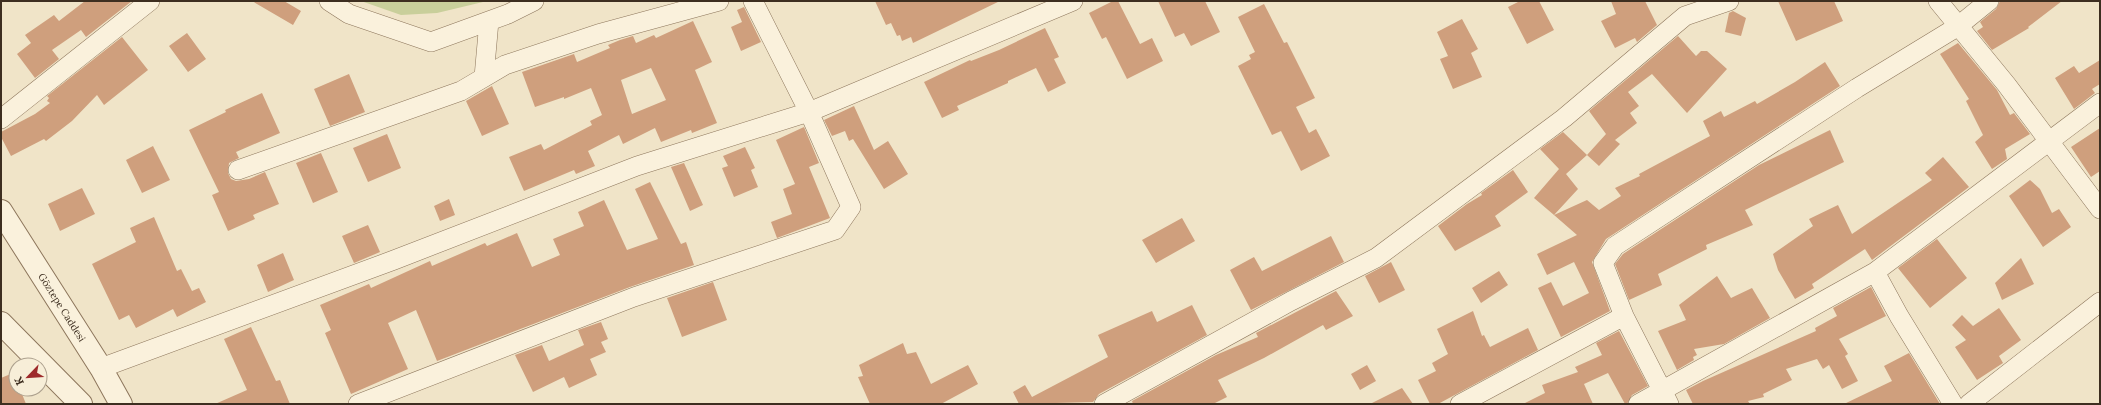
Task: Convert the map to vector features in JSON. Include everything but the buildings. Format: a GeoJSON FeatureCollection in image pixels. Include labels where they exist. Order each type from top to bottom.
{"type":"FeatureCollection","features":[{"type":"Feature","properties":{"kind":"street"},"geometry":{"type":"LineString","coordinates":[[1,119],[150,1]]}},
{"type":"Feature","properties":{"kind":"street"},"geometry":{"type":"LineString","coordinates":[[329,1],[349,14],[431,42],[489,22],[534,1]]}},
{"type":"Feature","properties":{"kind":"street"},"geometry":{"type":"LineString","coordinates":[[238,170],[461,91],[505,65],[591,36],[719,1]]}},
{"type":"Feature","properties":{"kind":"street"},"geometry":{"type":"LineString","coordinates":[[358,404],[634,297],[835,230],[851,207],[809,112],[753,1]]}},
{"type":"Feature","properties":{"kind":"street"},"geometry":{"type":"LineString","coordinates":[[101,368],[394,260],[637,166],[809,112],[1073,1]]}},
{"type":"Feature","properties":{"kind":"street"},"geometry":{"type":"LineString","coordinates":[[1104,404],[1291,301],[1376,258],[1564,118],[1685,16],[1705,5],[1729,1]]}},
{"type":"Feature","properties":{"kind":"street"},"geometry":{"type":"LineString","coordinates":[[1938,1],[1957,27],[2001,78],[2100,209]]}},
{"type":"Feature","properties":{"kind":"street"},"geometry":{"type":"LineString","coordinates":[[1666,398],[1624,316],[1603,263],[1615,246],[1857,88],[1957,27],[1989,1]]}},
{"type":"Feature","properties":{"kind":"street"},"geometry":{"type":"LineString","coordinates":[[484,77],[489,22]]}},
{"type":"Feature","properties":{"kind":"street"},"geometry":{"type":"LineString","coordinates":[[1638,404],[1666,398],[1875,272],[2100,104]]}},
{"type":"Feature","properties":{"kind":"street","name":"Göztepe Caddesi"},"geometry":{"type":"LineString","coordinates":[[1,211],[101,368],[121,404]]}},
{"type":"Feature","properties":{"kind":"street"},"geometry":{"type":"LineString","coordinates":[[1875,272],[1899,316],[1953,404]]}},
{"type":"Feature","properties":{"kind":"street"},"geometry":{"type":"LineString","coordinates":[[1969,404],[2100,302]]}},
{"type":"Feature","properties":{"kind":"street"},"geometry":{"type":"LineString","coordinates":[[1460,404],[1624,316]]}},
{"type":"Feature","properties":{"kind":"street"},"geometry":{"type":"LineString","coordinates":[[1,323],[81,404]]}},
{"type":"Feature","properties":{"kind":"green space"},"geometry":{"type":"Polygon","coordinates":[[[361,1],[483,2],[437,13],[401,15],[361,1]]]}}]}
